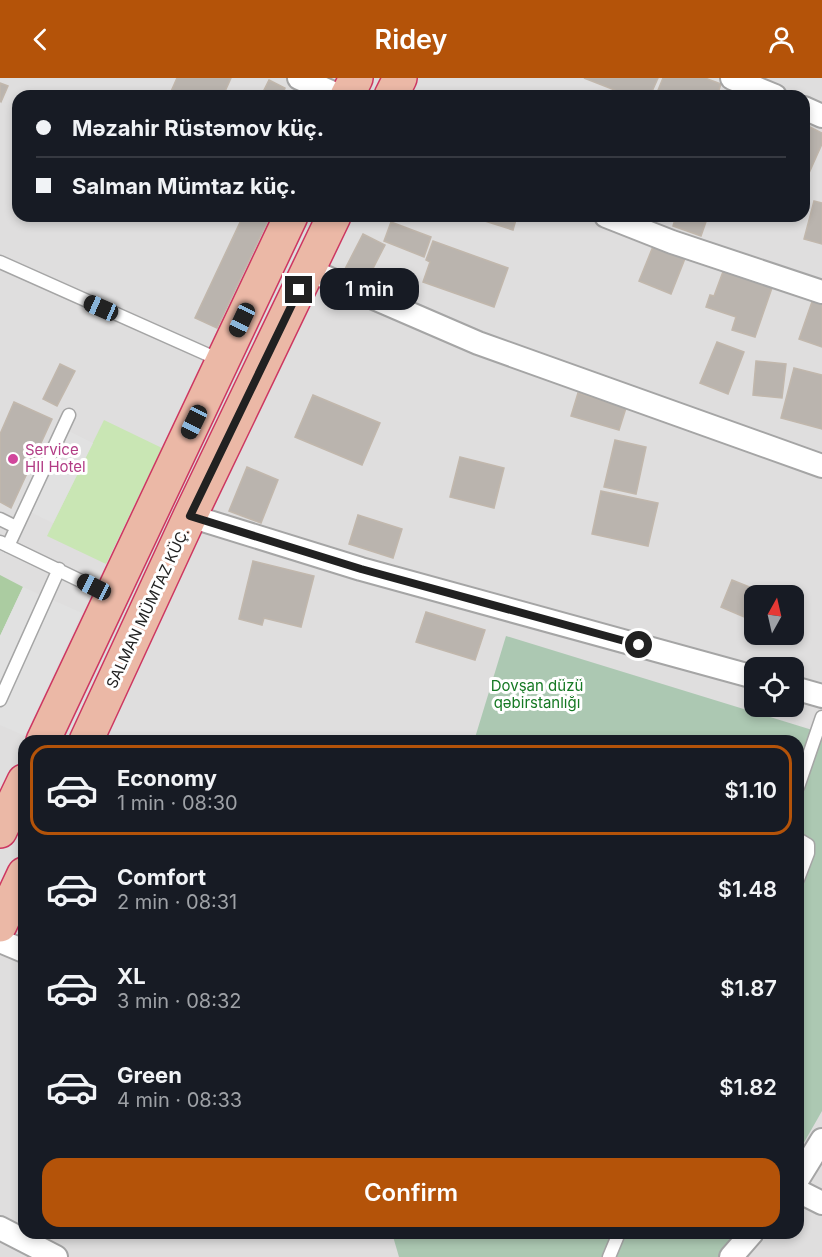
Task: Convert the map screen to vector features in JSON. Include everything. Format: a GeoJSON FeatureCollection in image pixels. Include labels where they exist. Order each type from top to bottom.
{"type":"FeatureCollection","features":[{"type":"Feature","properties":{"kind":"highway"},"geometry":{"type":"LineString","coordinates":[[46,735],[288,222]]}},
{"type":"Feature","properties":{"kind":"highway","name":"SALMAN MÜMTAZ KÜÇ."},"geometry":{"type":"LineString","coordinates":[[89,735],[190,516],[331,222]]}},
{"type":"Feature","properties":{"kind":"highway"},"geometry":{"type":"LineString","coordinates":[[114,589],[152,599]]}},
{"type":"Feature","properties":{"kind":"highway"},"geometry":{"type":"LineString","coordinates":[[0,831],[18,794]]}},
{"type":"Feature","properties":{"kind":"highway"},"geometry":{"type":"LineString","coordinates":[[0,926],[18,887]]}},
{"type":"Feature","properties":{"kind":"street"},"geometry":{"type":"LineString","coordinates":[[299,78],[326,90]]}},
{"type":"Feature","properties":{"kind":"street"},"geometry":{"type":"LineString","coordinates":[[732,78],[761,90]]}},
{"type":"Feature","properties":{"kind":"street"},"geometry":{"type":"LineString","coordinates":[[621,222],[672,242],[822,292]]}},
{"type":"Feature","properties":{"kind":"street"},"geometry":{"type":"LineString","coordinates":[[309,270],[478,343],[822,466]]}},
{"type":"Feature","properties":{"kind":"street"},"geometry":{"type":"LineString","coordinates":[[190,516],[373,572],[744,674]]}},
{"type":"Feature","properties":{"kind":"street"},"geometry":{"type":"LineString","coordinates":[[804,691],[822,696]]}},
{"type":"Feature","properties":{"kind":"street"},"geometry":{"type":"LineString","coordinates":[[0,941],[18,948]]}},
{"type":"Feature","properties":{"kind":"street"},"geometry":{"type":"LineString","coordinates":[[804,1169],[822,1140]]}},
{"type":"Feature","properties":{"kind":"street"},"geometry":{"type":"LineString","coordinates":[[804,1194],[822,1203]]}},
{"type":"Feature","properties":{"kind":"street"},"geometry":{"type":"LineString","coordinates":[[0,1228],[18,1237]]}},
{"type":"Feature","properties":{"kind":"street"},"geometry":{"type":"LineString","coordinates":[[21,1239],[56,1257]]}},
{"type":"Feature","properties":{"kind":"street"},"geometry":{"type":"LineString","coordinates":[[731,1257],[747,1239]]}},
{"type":"Feature","properties":{"kind":"lane"},"geometry":{"type":"LineString","coordinates":[[0,262],[223,362]]}},
{"type":"Feature","properties":{"kind":"lane"},"geometry":{"type":"LineString","coordinates":[[69,415],[16,528],[4,544],[59,569],[114,589]]}},
{"type":"Feature","properties":{"kind":"lane"},"geometry":{"type":"LineString","coordinates":[[0,519],[16,528]]}},
{"type":"Feature","properties":{"kind":"lane"},"geometry":{"type":"LineString","coordinates":[[0,700],[59,569]]}},
{"type":"Feature","properties":{"kind":"lane"},"geometry":{"type":"LineString","coordinates":[[804,770],[822,717]]}},
{"type":"Feature","properties":{"kind":"lane"},"geometry":{"type":"LineString","coordinates":[[804,843],[808,845],[804,863]]}},
{"type":"Feature","properties":{"kind":"lane"},"geometry":{"type":"LineString","coordinates":[[609,1257],[616,1239]]}},
{"type":"Feature","properties":{"kind":"shaded area"},"geometry":{"type":"Polygon","coordinates":[[[0,78],[822,78],[822,1257],[0,1257],[0,78]]]}},
{"type":"Feature","properties":{"kind":"shaded area"},"geometry":{"type":"Polygon","coordinates":[[[63,428],[93,443],[53,523],[24,509],[63,428]]]}},
{"type":"Feature","properties":{"kind":"shaded area"},"geometry":{"type":"Polygon","coordinates":[[[23,587],[82,613],[25,735],[0,725],[0,636],[23,587]]]}},
{"type":"Feature","properties":{"kind":"green space"},"geometry":{"type":"Polygon","coordinates":[[[104,420],[162,448],[106,564],[47,536],[104,420]]]}},
{"type":"Feature","properties":{"kind":"green space"},"geometry":{"type":"Polygon","coordinates":[[[0,575],[23,587],[0,636],[0,575]]]}},
{"type":"Feature","properties":{"kind":"green space","name":"Dovşan düzü qəbirstanlığı"},"geometry":{"type":"Polygon","coordinates":[[[506,636],[744,709],[744,717],[770,717],[822,733],[822,1111],[804,1142],[804,735],[476,735],[506,636]]]}},
{"type":"Feature","properties":{"kind":"green space"},"geometry":{"type":"Polygon","coordinates":[[[394,1239],[736,1239],[718,1257],[399,1257],[394,1239]]]}},
{"type":"Feature","properties":{"kind":"building"},"geometry":{"type":"Polygon","coordinates":[[[177,78],[231,78],[226,90],[172,90],[177,78]]]}},
{"type":"Feature","properties":{"kind":"building"},"geometry":{"type":"Polygon","coordinates":[[[584,78],[658,78],[653,90],[615,90],[584,78]]]}},
{"type":"Feature","properties":{"kind":"building"},"geometry":{"type":"Polygon","coordinates":[[[663,78],[705,78],[721,84],[719,90],[658,90],[663,78]]]}},
{"type":"Feature","properties":{"kind":"building"},"geometry":{"type":"Polygon","coordinates":[[[269,80],[285,88],[284,90],[264,90],[269,80]]]}},
{"type":"Feature","properties":{"kind":"building"},"geometry":{"type":"Polygon","coordinates":[[[0,83],[8,86],[1,102],[0,101],[0,83]]]}},
{"type":"Feature","properties":{"kind":"building"},"geometry":{"type":"Polygon","coordinates":[[[810,127],[822,133],[822,144],[810,171],[810,127]]]}},
{"type":"Feature","properties":{"kind":"building"},"geometry":{"type":"Polygon","coordinates":[[[814,201],[822,203],[822,244],[804,239],[814,201]]]}},
{"type":"Feature","properties":{"kind":"building"},"geometry":{"type":"Polygon","coordinates":[[[240,222],[267,222],[217,328],[195,318],[240,222]]]}},
{"type":"Feature","properties":{"kind":"building"},"geometry":{"type":"Polygon","coordinates":[[[391,222],[431,237],[424,257],[384,241],[391,222]]]}},
{"type":"Feature","properties":{"kind":"building"},"geometry":{"type":"Polygon","coordinates":[[[488,222],[515,222],[513,230],[488,222]]]}},
{"type":"Feature","properties":{"kind":"building"},"geometry":{"type":"Polygon","coordinates":[[[674,222],[706,222],[701,236],[673,226],[674,222]]]}},
{"type":"Feature","properties":{"kind":"building"},"geometry":{"type":"Polygon","coordinates":[[[363,234],[385,245],[366,282],[344,271],[363,234]]]}},
{"type":"Feature","properties":{"kind":"building"},"geometry":{"type":"Polygon","coordinates":[[[433,241],[508,268],[494,307],[423,282],[430,262],[426,260],[433,241]]]}},
{"type":"Feature","properties":{"kind":"building"},"geometry":{"type":"Polygon","coordinates":[[[654,244],[686,256],[671,294],[639,281],[654,244]]]}},
{"type":"Feature","properties":{"kind":"building"},"geometry":{"type":"Polygon","coordinates":[[[724,269],[773,285],[755,337],[732,330],[736,317],[706,307],[710,295],[714,296],[724,269]]]}},
{"type":"Feature","properties":{"kind":"building"},"geometry":{"type":"Polygon","coordinates":[[[813,299],[822,302],[822,347],[799,339],[813,299]]]}},
{"type":"Feature","properties":{"kind":"building"},"geometry":{"type":"Polygon","coordinates":[[[717,342],[744,352],[728,394],[700,383],[717,342]]]}},
{"type":"Feature","properties":{"kind":"building"},"geometry":{"type":"Polygon","coordinates":[[[756,361],[786,364],[782,398],[753,395],[756,361]]]}},
{"type":"Feature","properties":{"kind":"building"},"geometry":{"type":"Polygon","coordinates":[[[60,364],[75,371],[57,406],[43,399],[60,364]]]}},
{"type":"Feature","properties":{"kind":"building"},"geometry":{"type":"Polygon","coordinates":[[[794,368],[822,375],[822,429],[781,418],[794,368]]]}},
{"type":"Feature","properties":{"kind":"building"},"geometry":{"type":"Polygon","coordinates":[[[578,393],[626,408],[619,430],[571,416],[578,393]]]}},
{"type":"Feature","properties":{"kind":"building"},"geometry":{"type":"Polygon","coordinates":[[[313,395],[380,423],[362,465],[295,437],[313,395]]]}},
{"type":"Feature","properties":{"kind":"building"},"geometry":{"type":"Polygon","coordinates":[[[14,402],[52,419],[11,508],[0,502],[0,434],[14,402]]]}},
{"type":"Feature","properties":{"kind":"building"},"geometry":{"type":"Polygon","coordinates":[[[615,440],[646,447],[636,494],[604,487],[615,440]]]}},
{"type":"Feature","properties":{"kind":"building"},"geometry":{"type":"Polygon","coordinates":[[[460,457],[504,468],[494,508],[450,497],[460,457]]]}},
{"type":"Feature","properties":{"kind":"building"},"geometry":{"type":"Polygon","coordinates":[[[247,467],[278,480],[261,523],[229,511],[247,467]]]}},
{"type":"Feature","properties":{"kind":"building"},"geometry":{"type":"Polygon","coordinates":[[[601,491],[658,503],[648,546],[592,534],[601,491]]]}},
{"type":"Feature","properties":{"kind":"building"},"geometry":{"type":"Polygon","coordinates":[[[358,515],[402,529],[393,558],[349,544],[358,515]]]}},
{"type":"Feature","properties":{"kind":"building"},"geometry":{"type":"Polygon","coordinates":[[[253,561],[314,576],[301,627],[264,618],[262,625],[239,619],[253,561]]]}},
{"type":"Feature","properties":{"kind":"building"},"geometry":{"type":"Polygon","coordinates":[[[732,580],[744,585],[744,617],[721,607],[732,580]]]}},
{"type":"Feature","properties":{"kind":"building"},"geometry":{"type":"Polygon","coordinates":[[[426,612],[485,630],[475,660],[416,642],[426,612]]]}},
{"type":"Feature","properties":{"kind":"place","name":"Service HII Hotel"},"geometry":{"type":"Point","coordinates":[13,459]}},
{"type":"Feature","properties":{"kind":"route"},"geometry":{"type":"LineString","coordinates":[[299,290],[190,516],[361,569],[639,645]]}}]}
